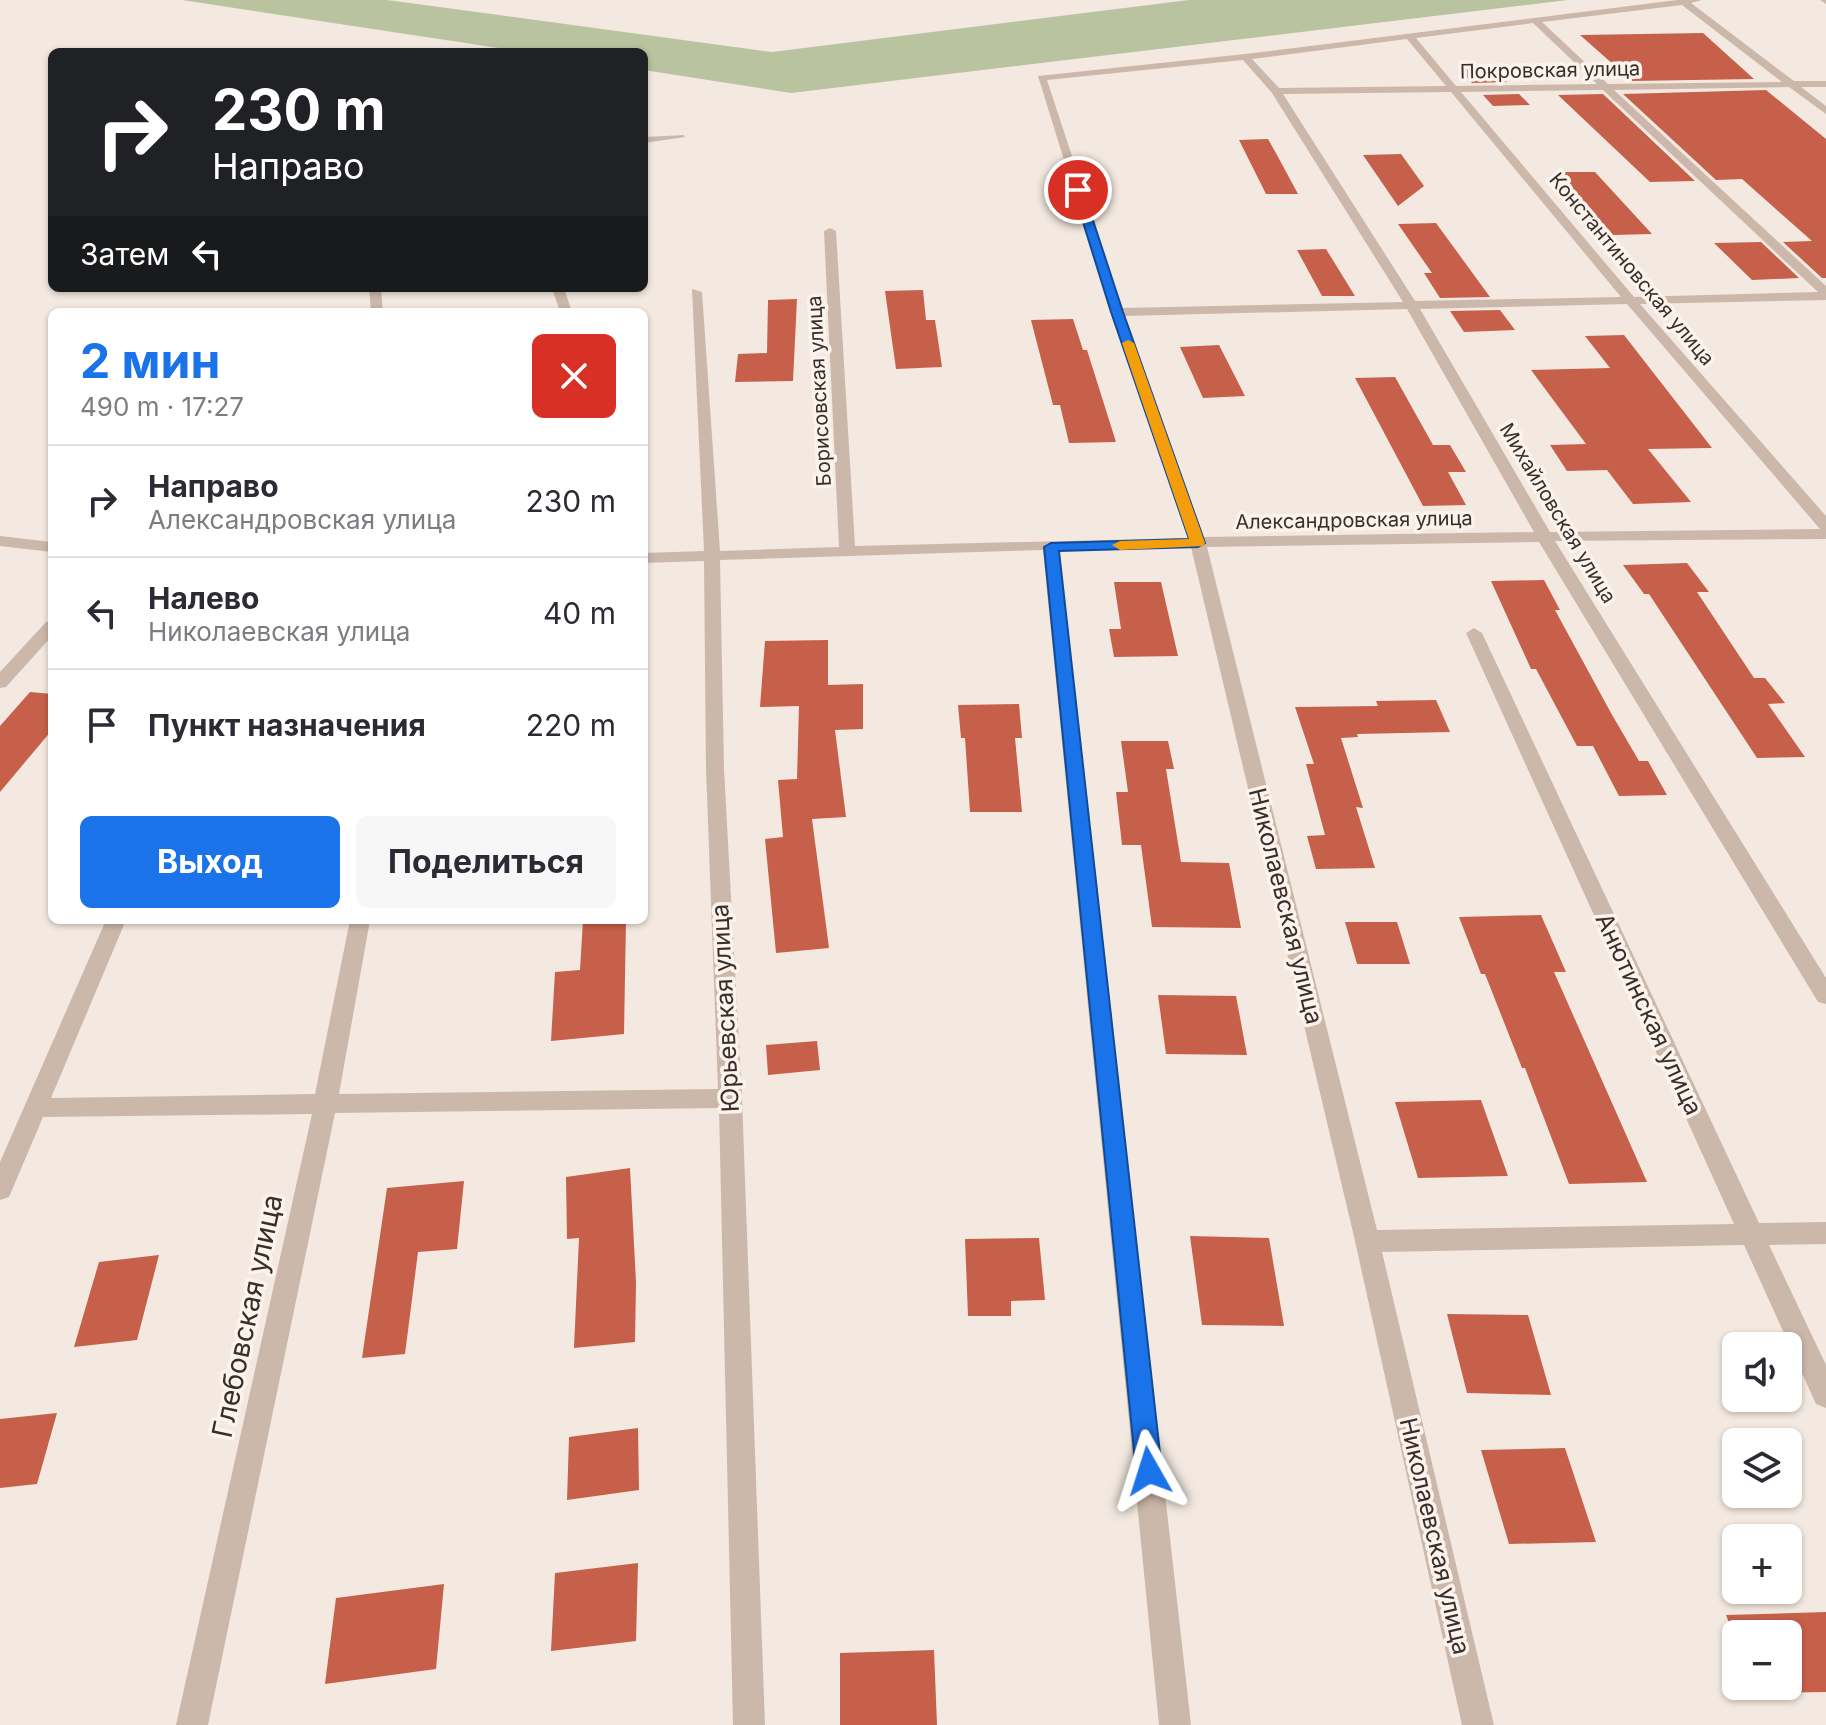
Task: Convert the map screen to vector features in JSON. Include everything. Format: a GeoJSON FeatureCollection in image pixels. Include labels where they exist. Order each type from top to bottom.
{"type":"FeatureCollection","features":[{"type":"Feature","properties":{"kind":"street"},"geometry":{"type":"LineString","coordinates":[[1245,57],[1698,0]]}},
{"type":"Feature","properties":{"kind":"street"},"geometry":{"type":"LineString","coordinates":[[1684,2],[1826,111]]}},
{"type":"Feature","properties":{"kind":"street"},"geometry":{"type":"LineString","coordinates":[[1534,20],[1826,295]]}},
{"type":"Feature","properties":{"kind":"street","name":"Константиновская улица"},"geometry":{"type":"LineString","coordinates":[[1410,37],[1630,300],[1826,526]]}},
{"type":"Feature","properties":{"kind":"street","name":"Михайловская улица"},"geometry":{"type":"LineString","coordinates":[[1245,57],[1276,91],[1411,305],[1544,536],[1826,996]]}},
{"type":"Feature","properties":{"kind":"street","name":"Николаевская улица"},"geometry":{"type":"LineString","coordinates":[[1245,57],[1041,78],[1117,312],[1198,543],[1367,1241],[1478,1725]]}},
{"type":"Feature","properties":{"kind":"street","name":"Покровская улица"},"geometry":{"type":"LineString","coordinates":[[1276,91],[1826,84]]}},
{"type":"Feature","properties":{"kind":"street"},"geometry":{"type":"LineString","coordinates":[[648,140],[680,137]]}},
{"type":"Feature","properties":{"kind":"street","name":"Борисовская улица"},"geometry":{"type":"LineString","coordinates":[[830,231],[847,550]]}},
{"type":"Feature","properties":{"kind":"street","name":"Юрьевская улица"},"geometry":{"type":"LineString","coordinates":[[696,292],[712,556],[715,769],[730,1098],[749,1725]]}},
{"type":"Feature","properties":{"kind":"street"},"geometry":{"type":"LineString","coordinates":[[1117,312],[1826,295]]}},
{"type":"Feature","properties":{"kind":"street","name":"Александровская улица"},"geometry":{"type":"LineString","coordinates":[[648,558],[847,550],[1544,536],[1826,534]]}},
{"type":"Feature","properties":{"kind":"street"},"geometry":{"type":"LineString","coordinates":[[0,541],[48,547]]}},
{"type":"Feature","properties":{"kind":"street"},"geometry":{"type":"LineString","coordinates":[[1051,547],[1175,1725]]}},
{"type":"Feature","properties":{"kind":"street"},"geometry":{"type":"LineString","coordinates":[[0,683],[48,630]]}},
{"type":"Feature","properties":{"kind":"street","name":"Анютинская улица"},"geometry":{"type":"LineString","coordinates":[[1474,633],[1826,1395]]}},
{"type":"Feature","properties":{"kind":"street"},"geometry":{"type":"LineString","coordinates":[[0,1190],[114,924]]}},
{"type":"Feature","properties":{"kind":"street","name":"Глебовская улица"},"geometry":{"type":"LineString","coordinates":[[192,1725],[325,1105],[359,924]]}},
{"type":"Feature","properties":{"kind":"street"},"geometry":{"type":"LineString","coordinates":[[36,1108],[730,1098]]}},
{"type":"Feature","properties":{"kind":"street"},"geometry":{"type":"LineString","coordinates":[[1367,1241],[1826,1233]]}},
{"type":"Feature","properties":{"kind":"green space"},"geometry":{"type":"Polygon","coordinates":[[[182,0],[387,0],[772,52],[1189,0],[1568,0],[791,93],[648,71],[648,48],[498,48],[182,0]]]}},
{"type":"Feature","properties":{"kind":"building"},"geometry":{"type":"Polygon","coordinates":[[[1703,33],[1754,79],[1632,81],[1580,35],[1703,33]]]}},
{"type":"Feature","properties":{"kind":"building"},"geometry":{"type":"Polygon","coordinates":[[[1458,68],[1493,68],[1507,82],[1472,83],[1458,68]]]}},
{"type":"Feature","properties":{"kind":"building"},"geometry":{"type":"Polygon","coordinates":[[[1766,90],[1826,139],[1826,278],[1822,278],[1783,242],[1812,241],[1742,179],[1716,180],[1623,94],[1766,90]]]}},
{"type":"Feature","properties":{"kind":"building"},"geometry":{"type":"Polygon","coordinates":[[[1519,94],[1530,105],[1493,106],[1483,95],[1519,94]]]}},
{"type":"Feature","properties":{"kind":"building"},"geometry":{"type":"Polygon","coordinates":[[[1603,94],[1695,181],[1650,182],[1558,95],[1603,94]]]}},
{"type":"Feature","properties":{"kind":"building"},"geometry":{"type":"Polygon","coordinates":[[[1268,139],[1298,194],[1266,194],[1239,140],[1268,139]]]}},
{"type":"Feature","properties":{"kind":"building"},"geometry":{"type":"Polygon","coordinates":[[[1401,154],[1424,186],[1398,206],[1363,155],[1401,154]]]}},
{"type":"Feature","properties":{"kind":"building"},"geometry":{"type":"Polygon","coordinates":[[[1558,172],[1595,172],[1652,234],[1613,235],[1558,172]]]}},
{"type":"Feature","properties":{"kind":"building"},"geometry":{"type":"Polygon","coordinates":[[[1436,223],[1490,297],[1440,298],[1424,273],[1432,273],[1398,224],[1436,223]]]}},
{"type":"Feature","properties":{"kind":"building"},"geometry":{"type":"Polygon","coordinates":[[[1761,242],[1799,278],[1752,280],[1714,243],[1761,242]]]}},
{"type":"Feature","properties":{"kind":"building"},"geometry":{"type":"Polygon","coordinates":[[[1326,249],[1355,296],[1322,296],[1297,250],[1326,249]]]}},
{"type":"Feature","properties":{"kind":"building"},"geometry":{"type":"Polygon","coordinates":[[[923,290],[926,320],[935,320],[942,367],[896,369],[885,291],[923,290]]]}},
{"type":"Feature","properties":{"kind":"building"},"geometry":{"type":"Polygon","coordinates":[[[797,299],[793,381],[735,382],[738,354],[767,353],[768,300],[797,299]]]}},
{"type":"Feature","properties":{"kind":"building"},"geometry":{"type":"Polygon","coordinates":[[[1500,310],[1515,330],[1464,332],[1450,311],[1500,310]]]}},
{"type":"Feature","properties":{"kind":"building"},"geometry":{"type":"Polygon","coordinates":[[[1073,319],[1083,350],[1087,350],[1116,442],[1069,443],[1060,405],[1053,405],[1031,320],[1073,319]]]}},
{"type":"Feature","properties":{"kind":"building"},"geometry":{"type":"Polygon","coordinates":[[[1624,335],[1712,448],[1648,449],[1691,502],[1633,504],[1607,470],[1567,471],[1550,445],[1586,444],[1531,370],[1610,368],[1585,336],[1624,335]]]}},
{"type":"Feature","properties":{"kind":"building"},"geometry":{"type":"Polygon","coordinates":[[[1219,345],[1245,396],[1203,398],[1180,347],[1219,345]]]}},
{"type":"Feature","properties":{"kind":"building"},"geometry":{"type":"Polygon","coordinates":[[[1395,377],[1433,445],[1450,445],[1466,472],[1448,472],[1466,505],[1423,506],[1355,378],[1395,377]]]}},
{"type":"Feature","properties":{"kind":"building"},"geometry":{"type":"Polygon","coordinates":[[[1687,563],[1709,592],[1697,592],[1754,678],[1765,678],[1785,703],[1768,704],[1805,757],[1757,758],[1649,594],[1644,594],[1623,565],[1687,563]]]}},
{"type":"Feature","properties":{"kind":"building"},"geometry":{"type":"Polygon","coordinates":[[[1544,580],[1560,610],[1555,610],[1611,713],[1639,761],[1648,761],[1667,795],[1619,796],[1593,746],[1577,746],[1536,669],[1531,669],[1491,581],[1544,580]]]}},
{"type":"Feature","properties":{"kind":"building"},"geometry":{"type":"Polygon","coordinates":[[[1114,582],[1161,582],[1178,656],[1114,657],[1109,629],[1121,629],[1114,582]]]}},
{"type":"Feature","properties":{"kind":"building"},"geometry":{"type":"Polygon","coordinates":[[[828,640],[828,685],[863,684],[863,729],[835,730],[846,817],[812,819],[829,948],[776,953],[765,839],[783,837],[778,780],[797,779],[799,706],[760,707],[765,641],[828,640]]]}},
{"type":"Feature","properties":{"kind":"building"},"geometry":{"type":"Polygon","coordinates":[[[30,692],[48,694],[48,735],[0,792],[0,726],[30,692]]]}},
{"type":"Feature","properties":{"kind":"building"},"geometry":{"type":"Polygon","coordinates":[[[1436,700],[1450,732],[1357,734],[1358,737],[1341,738],[1363,808],[1356,807],[1375,868],[1316,869],[1307,836],[1325,835],[1306,764],[1314,764],[1295,707],[1378,706],[1376,701],[1436,700]]]}},
{"type":"Feature","properties":{"kind":"building"},"geometry":{"type":"Polygon","coordinates":[[[1019,704],[1022,738],[1015,738],[1022,812],[970,812],[965,738],[961,738],[958,705],[1019,704]]]}},
{"type":"Feature","properties":{"kind":"building"},"geometry":{"type":"Polygon","coordinates":[[[1121,741],[1168,741],[1174,769],[1166,769],[1181,862],[1229,863],[1241,928],[1152,927],[1141,845],[1122,845],[1116,792],[1128,792],[1121,741]]]}},
{"type":"Feature","properties":{"kind":"building"},"geometry":{"type":"Polygon","coordinates":[[[1541,915],[1566,972],[1554,972],[1647,1182],[1569,1184],[1525,1068],[1522,1068],[1459,917],[1541,915]]]}},
{"type":"Feature","properties":{"kind":"building"},"geometry":{"type":"Polygon","coordinates":[[[1345,922],[1397,922],[1410,964],[1357,964],[1345,922]]]}},
{"type":"Feature","properties":{"kind":"building"},"geometry":{"type":"Polygon","coordinates":[[[583,924],[626,924],[624,1034],[551,1041],[555,972],[580,970],[583,924]]]}},
{"type":"Feature","properties":{"kind":"building"},"geometry":{"type":"Polygon","coordinates":[[[1158,995],[1236,996],[1247,1055],[1166,1054],[1158,995]]]}},
{"type":"Feature","properties":{"kind":"building"},"geometry":{"type":"Polygon","coordinates":[[[817,1041],[820,1070],[768,1075],[766,1045],[817,1041]]]}},
{"type":"Feature","properties":{"kind":"building"},"geometry":{"type":"Polygon","coordinates":[[[1481,1100],[1508,1176],[1418,1178],[1395,1102],[1481,1100]]]}},
{"type":"Feature","properties":{"kind":"building"},"geometry":{"type":"Polygon","coordinates":[[[630,1168],[636,1282],[635,1342],[574,1348],[579,1238],[567,1239],[566,1177],[630,1168]]]}},
{"type":"Feature","properties":{"kind":"building"},"geometry":{"type":"Polygon","coordinates":[[[464,1181],[457,1249],[418,1252],[405,1354],[362,1358],[387,1188],[464,1181]]]}},
{"type":"Feature","properties":{"kind":"building"},"geometry":{"type":"Polygon","coordinates":[[[1190,1236],[1269,1238],[1284,1326],[1202,1325],[1190,1236]]]}},
{"type":"Feature","properties":{"kind":"building"},"geometry":{"type":"Polygon","coordinates":[[[1039,1238],[1045,1300],[1011,1301],[1011,1316],[968,1316],[965,1239],[1039,1238]]]}},
{"type":"Feature","properties":{"kind":"building"},"geometry":{"type":"Polygon","coordinates":[[[159,1255],[137,1340],[74,1347],[99,1262],[159,1255]]]}},
{"type":"Feature","properties":{"kind":"building"},"geometry":{"type":"Polygon","coordinates":[[[1447,1314],[1528,1315],[1551,1395],[1467,1393],[1447,1314]]]}},
{"type":"Feature","properties":{"kind":"building"},"geometry":{"type":"Polygon","coordinates":[[[57,1413],[37,1484],[0,1488],[0,1419],[57,1413]]]}},
{"type":"Feature","properties":{"kind":"building"},"geometry":{"type":"Polygon","coordinates":[[[638,1428],[639,1490],[567,1500],[569,1437],[638,1428]]]}},
{"type":"Feature","properties":{"kind":"building"},"geometry":{"type":"Polygon","coordinates":[[[1565,1448],[1596,1542],[1509,1544],[1481,1450],[1565,1448]]]}},
{"type":"Feature","properties":{"kind":"building"},"geometry":{"type":"Polygon","coordinates":[[[638,1563],[636,1641],[551,1651],[555,1573],[638,1563]]]}},
{"type":"Feature","properties":{"kind":"building"},"geometry":{"type":"Polygon","coordinates":[[[444,1584],[436,1669],[325,1684],[336,1598],[444,1584]]]}},
{"type":"Feature","properties":{"kind":"building"},"geometry":{"type":"Polygon","coordinates":[[[1826,1612],[1826,1692],[1802,1692],[1802,1620],[1728,1620],[1726,1615],[1826,1612]]]}},
{"type":"Feature","properties":{"kind":"building"},"geometry":{"type":"Polygon","coordinates":[[[934,1650],[937,1725],[840,1725],[840,1653],[934,1650]]]}},
{"type":"Feature","properties":{"kind":"slow traffic"},"geometry":{"type":"LineString","coordinates":[[1120,545],[1198,543],[1128,343]]}},
{"type":"Feature","properties":{"kind":"route"},"geometry":{"type":"LineString","coordinates":[[1078,190],[1198,543],[1051,547],[1149,1471]]}}]}
